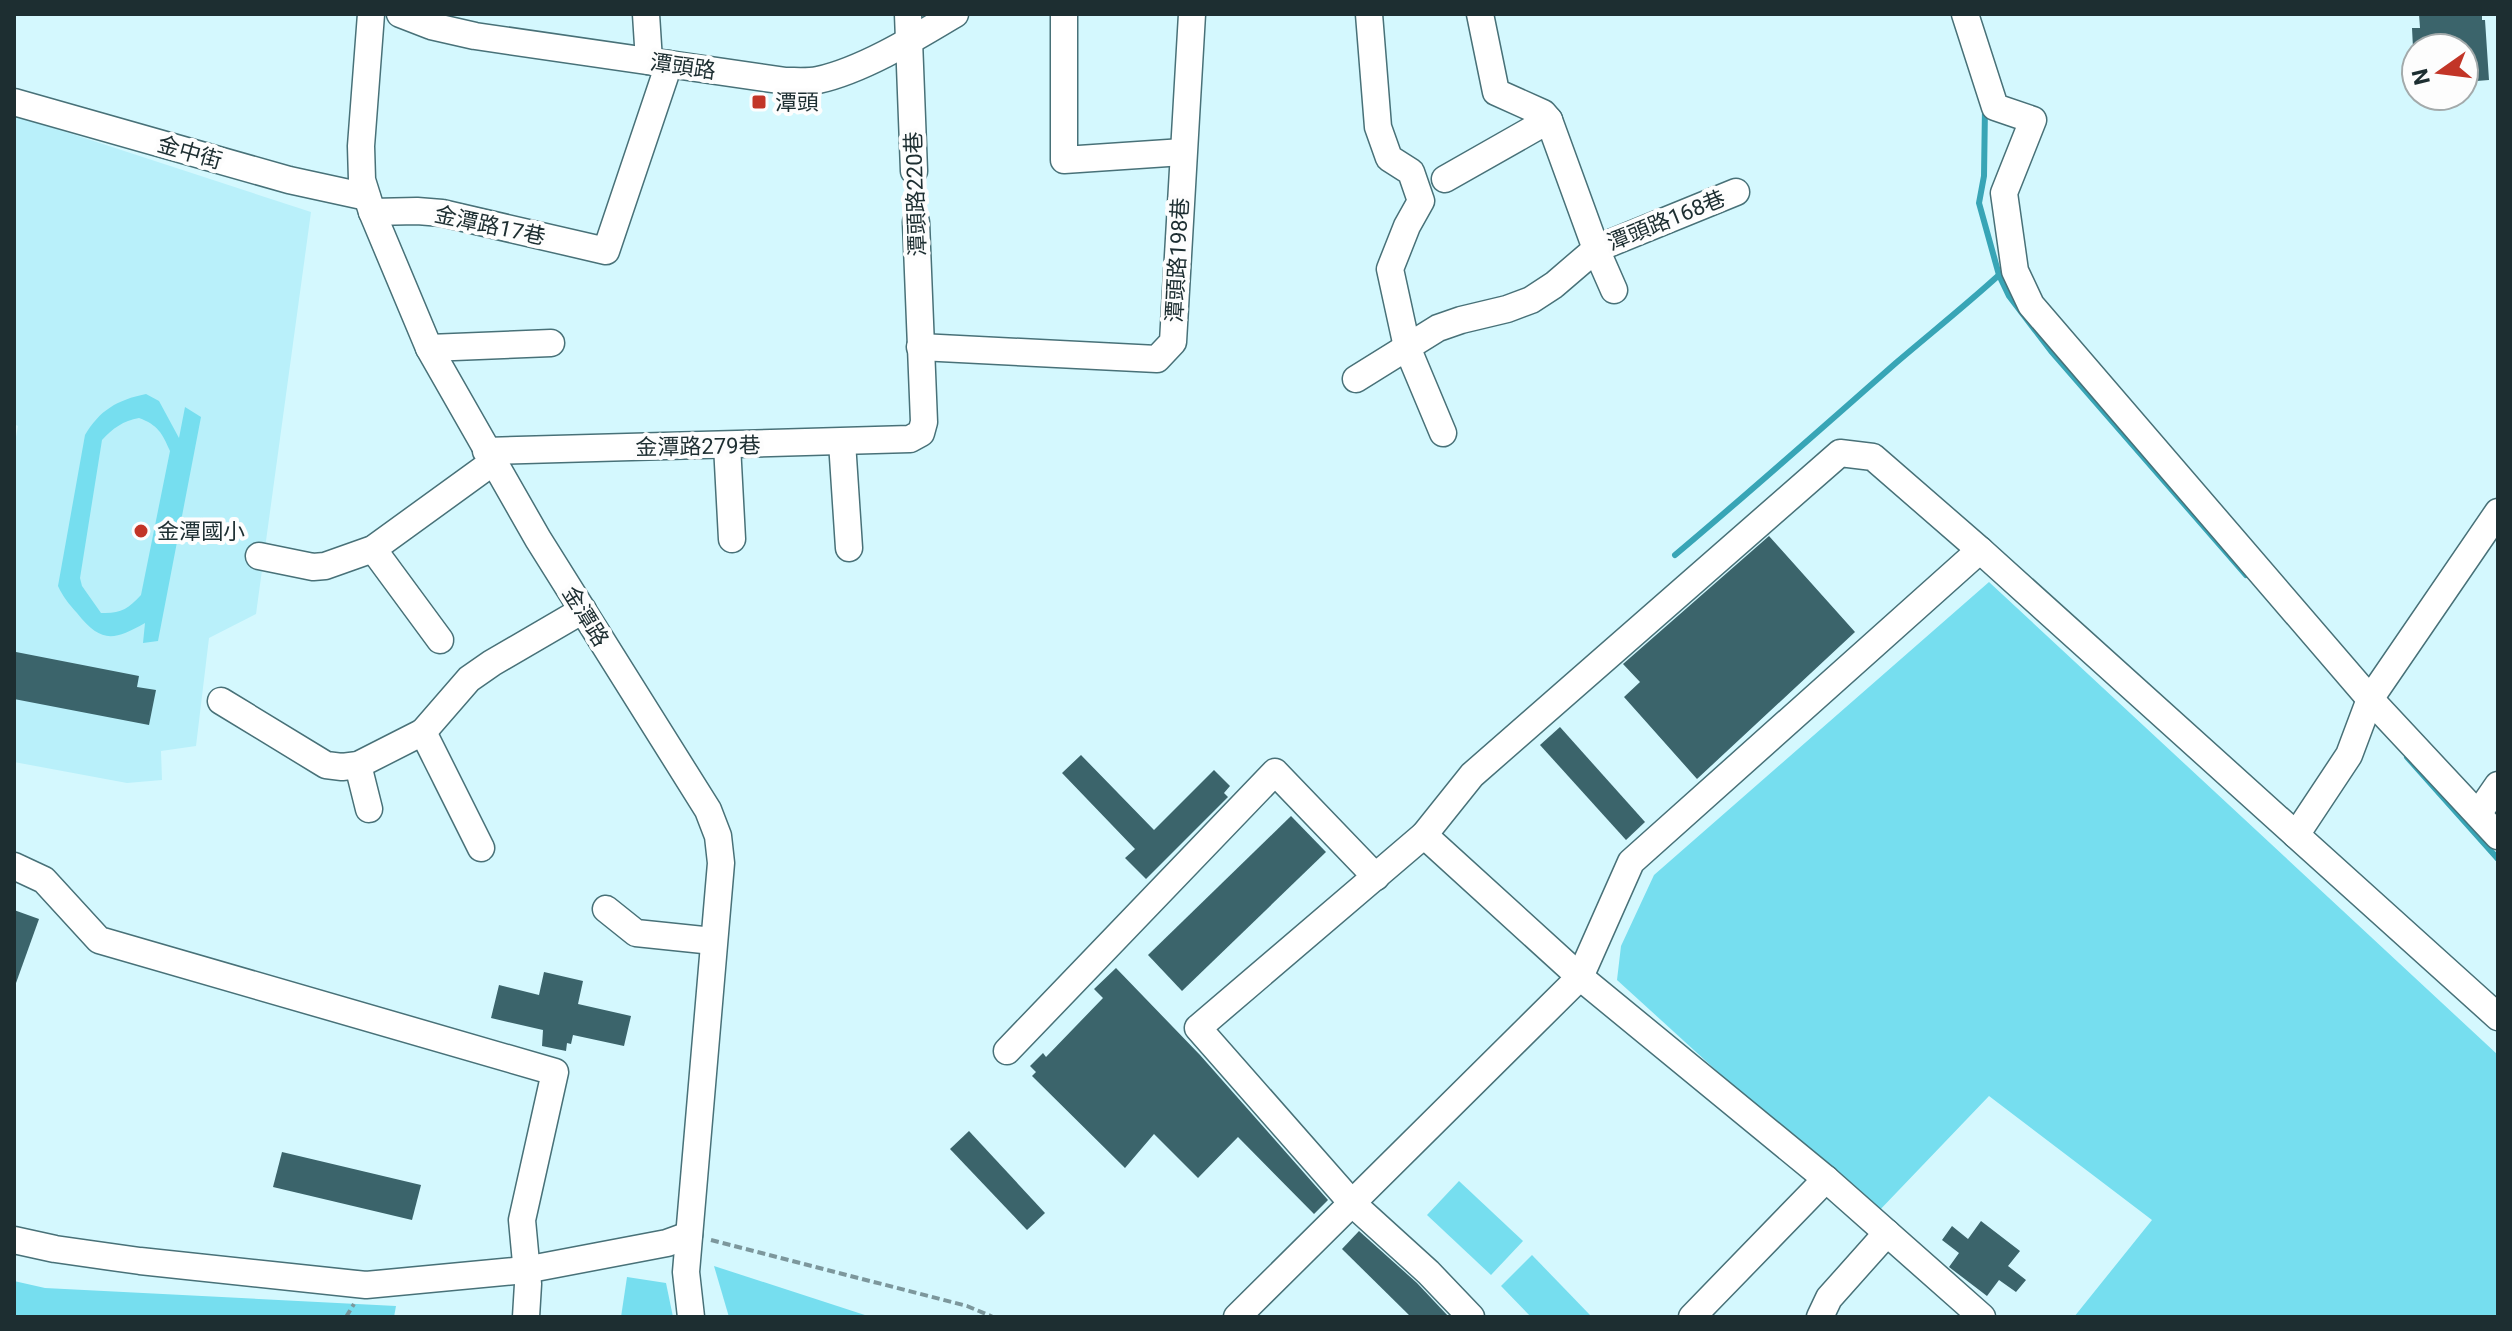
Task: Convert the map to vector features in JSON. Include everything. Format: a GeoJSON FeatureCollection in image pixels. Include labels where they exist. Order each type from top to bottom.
{"type":"FeatureCollection","features":[{"type":"Feature","properties":{"kind":"street","name":"金潭路"},"geometry":{"type":"LineString","coordinates":[[371,14],[361,146],[362,180],[429,348],[490,457],[708,810],[718,836],[721,863],[686,1272],[691,1317]]}},
{"type":"Feature","properties":{"kind":"street","name":"潭頭路"},"geometry":{"type":"LineString","coordinates":[[400,14],[431,26],[475,36],[786,81],[814,81],[840,73],[909,41],[955,14]]}},
{"type":"Feature","properties":{"kind":"street"},"geometry":{"type":"LineString","coordinates":[[646,14],[659,62]]}},
{"type":"Feature","properties":{"kind":"street","name":"潭頭路220巷"},"geometry":{"type":"LineString","coordinates":[[908,14],[914,171]]}},
{"type":"Feature","properties":{"kind":"street"},"geometry":{"type":"LineString","coordinates":[[1064,14],[1064,160],[1183,152]]}},
{"type":"Feature","properties":{"kind":"street","name":"潭頭路198巷"},"geometry":{"type":"LineString","coordinates":[[920,347],[1157,359],[1173,342],[1192,14]]}},
{"type":"Feature","properties":{"kind":"street"},"geometry":{"type":"LineString","coordinates":[[1369,14],[1378,127],[1389,158],[1411,172],[1421,201],[1390,269],[1407,347],[1443,433]]}},
{"type":"Feature","properties":{"kind":"street"},"geometry":{"type":"LineString","coordinates":[[1445,179],[1549,120],[1543,113],[1496,92],[1480,14]]}},
{"type":"Feature","properties":{"kind":"street"},"geometry":{"type":"LineString","coordinates":[[1965,14],[1995,107],[2033,120],[2004,193],[2015,271],[2031,305],[2370,699],[2498,836]]}},
{"type":"Feature","properties":{"kind":"street","name":"金潭路17巷"},"geometry":{"type":"LineString","coordinates":[[370,205],[442,213],[606,251],[659,62]]}},
{"type":"Feature","properties":{"kind":"street","name":"金中街"},"geometry":{"type":"LineString","coordinates":[[14,102],[370,205]]}},
{"type":"Feature","properties":{"kind":"street","name":"潭頭路168巷"},"geometry":{"type":"LineString","coordinates":[[1549,120],[1614,290]]}},
{"type":"Feature","properties":{"kind":"street","name":"潭頭路168巷"},"geometry":{"type":"LineString","coordinates":[[1356,379],[1438,328],[1531,300],[1596,249],[1736,192]]}},
{"type":"Feature","properties":{"kind":"street","name":"潭頭路220巷"},"geometry":{"type":"LineString","coordinates":[[910,439],[921,433],[924,422],[916,222]]}},
{"type":"Feature","properties":{"kind":"street"},"geometry":{"type":"LineString","coordinates":[[429,348],[551,343]]}},
{"type":"Feature","properties":{"kind":"street","name":"金潭路279巷"},"geometry":{"type":"LineString","coordinates":[[490,457],[910,439]]}},
{"type":"Feature","properties":{"kind":"street"},"geometry":{"type":"LineString","coordinates":[[842,442],[849,548]]}},
{"type":"Feature","properties":{"kind":"street"},"geometry":{"type":"LineString","coordinates":[[727,445],[732,539]]}},
{"type":"Feature","properties":{"kind":"street"},"geometry":{"type":"LineString","coordinates":[[1471,1317],[1428,1272],[1352,1203],[1198,1028],[1424,835],[1472,775],[1840,453],[1873,457],[2498,1017]]}},
{"type":"Feature","properties":{"kind":"street"},"geometry":{"type":"LineString","coordinates":[[259,556],[313,567],[325,566],[373,549],[490,457]]}},
{"type":"Feature","properties":{"kind":"street"},"geometry":{"type":"LineString","coordinates":[[2296,835],[2349,755],[2370,699],[2498,512]]}},
{"type":"Feature","properties":{"kind":"street"},"geometry":{"type":"LineString","coordinates":[[373,549],[440,640]]}},
{"type":"Feature","properties":{"kind":"street"},"geometry":{"type":"LineString","coordinates":[[1237,1317],[1580,977],[1631,862],[1980,550]]}},
{"type":"Feature","properties":{"kind":"street"},"geometry":{"type":"LineString","coordinates":[[221,701],[326,765],[358,765],[423,732],[469,679],[583,610]]}},
{"type":"Feature","properties":{"kind":"street"},"geometry":{"type":"LineString","coordinates":[[423,732],[481,848]]}},
{"type":"Feature","properties":{"kind":"street"},"geometry":{"type":"LineString","coordinates":[[358,765],[369,809]]}},
{"type":"Feature","properties":{"kind":"street"},"geometry":{"type":"LineString","coordinates":[[1007,1051],[1275,772],[1376,877]]}},
{"type":"Feature","properties":{"kind":"street"},"geometry":{"type":"LineString","coordinates":[[2478,814],[2498,785]]}},
{"type":"Feature","properties":{"kind":"street"},"geometry":{"type":"LineString","coordinates":[[1424,835],[1580,977],[1826,1179],[1982,1317]]}},
{"type":"Feature","properties":{"kind":"street"},"geometry":{"type":"LineString","coordinates":[[14,866],[44,880],[99,940],[555,1072],[522,1220],[528,1284],[526,1317]]}},
{"type":"Feature","properties":{"kind":"street"},"geometry":{"type":"LineString","coordinates":[[606,909],[636,933],[713,941]]}},
{"type":"Feature","properties":{"kind":"street"},"geometry":{"type":"LineString","coordinates":[[1692,1317],[1826,1179]]}},
{"type":"Feature","properties":{"kind":"street"},"geometry":{"type":"LineString","coordinates":[[1820,1317],[1829,1298],[1887,1233]]}},
{"type":"Feature","properties":{"kind":"street"},"geometry":{"type":"LineString","coordinates":[[14,1240],[140,1261],[366,1285],[525,1270],[667,1243],[689,1235]]}},
{"type":"Feature","properties":{"kind":"path"},"geometry":{"type":"LineString","coordinates":[[689,1235],[967,1306],[993,1317]]}},
{"type":"Feature","properties":{"kind":"shaded area","name":"金潭國小"},"geometry":{"type":"Polygon","coordinates":[[[14,115],[311,212],[256,614],[209,638],[196,746],[161,751],[162,780],[127,783],[14,762],[14,448],[18,426],[14,424],[14,115]]]}},
{"type":"Feature","properties":{"kind":"shaded area"},"geometry":{"type":"Polygon","coordinates":[[[146,394],[159,401],[179,438],[185,407],[201,417],[158,641],[143,643],[145,623],[116,636],[101,634],[86,623],[58,586],[85,435],[103,413],[146,394]],[[139,418],[123,423],[102,440],[80,578],[82,586],[101,613],[123,610],[141,595],[170,451],[159,430],[139,418]]]}},
{"type":"Feature","properties":{"kind":"shaded area"},"geometry":{"type":"Polygon","coordinates":[[[1989,582],[2498,1055],[2498,1317],[2074,1317],[2152,1220],[1989,1096],[1875,1215],[1617,980],[1621,946],[1654,875],[1989,582]]]}},
{"type":"Feature","properties":{"kind":"shaded area"},"geometry":{"type":"Polygon","coordinates":[[[1459,1181],[1523,1241],[1491,1275],[1427,1215],[1459,1181]]]}},
{"type":"Feature","properties":{"kind":"shaded area"},"geometry":{"type":"Polygon","coordinates":[[[1532,1255],[1590,1315],[1531,1317],[1501,1286],[1532,1255]]]}},
{"type":"Feature","properties":{"kind":"shaded area"},"geometry":{"type":"Polygon","coordinates":[[[714,1266],[871,1317],[729,1317],[714,1266]]]}},
{"type":"Feature","properties":{"kind":"shaded area"},"geometry":{"type":"Polygon","coordinates":[[[627,1277],[666,1283],[673,1317],[621,1317],[627,1277]]]}},
{"type":"Feature","properties":{"kind":"shaded area"},"geometry":{"type":"Polygon","coordinates":[[[14,1281],[45,1288],[396,1306],[394,1317],[14,1317],[14,1281]]]}},
{"type":"Feature","properties":{"kind":"building"},"geometry":{"type":"Polygon","coordinates":[[[2419,14],[2482,14],[2489,80],[2480,81],[2480,32],[2412,32],[2412,28],[2420,28],[2419,14]]]}},
{"type":"Feature","properties":{"kind":"building"},"geometry":{"type":"Polygon","coordinates":[[[1769,536],[1855,632],[1697,779],[1624,697],[1640,682],[1623,664],[1769,536]]]}},
{"type":"Feature","properties":{"kind":"building"},"geometry":{"type":"Polygon","coordinates":[[[16,652],[139,676],[137,687],[156,690],[149,725],[14,699],[16,652]]]}},
{"type":"Feature","properties":{"kind":"building"},"geometry":{"type":"Polygon","coordinates":[[[1560,727],[1645,822],[1626,840],[1540,745],[1560,727]]]}},
{"type":"Feature","properties":{"kind":"building"},"geometry":{"type":"Polygon","coordinates":[[[1081,755],[1154,830],[1214,770],[1230,786],[1224,793],[1228,797],[1146,879],[1125,858],[1135,849],[1062,773],[1081,755]]]}},
{"type":"Feature","properties":{"kind":"building"},"geometry":{"type":"Polygon","coordinates":[[[1291,816],[1326,852],[1182,991],[1148,955],[1291,816]]]}},
{"type":"Feature","properties":{"kind":"building"},"geometry":{"type":"Polygon","coordinates":[[[14,910],[39,919],[16,983],[14,983],[14,910]]]}},
{"type":"Feature","properties":{"kind":"building"},"geometry":{"type":"Polygon","coordinates":[[[1116,968],[1200,1055],[1328,1200],[1314,1214],[1238,1137],[1198,1178],[1154,1134],[1125,1168],[1032,1076],[1036,1072],[1030,1066],[1043,1053],[1046,1057],[1103,998],[1094,989],[1116,968]]]}},
{"type":"Feature","properties":{"kind":"building"},"geometry":{"type":"Polygon","coordinates":[[[544,972],[583,981],[578,1004],[631,1016],[624,1046],[573,1035],[566,1051],[542,1046],[543,1030],[491,1018],[499,985],[539,995],[544,972]]]}},
{"type":"Feature","properties":{"kind":"building"},"geometry":{"type":"Polygon","coordinates":[[[969,1131],[1045,1213],[1027,1230],[950,1149],[969,1131]]]}},
{"type":"Feature","properties":{"kind":"building"},"geometry":{"type":"Polygon","coordinates":[[[282,1152],[421,1185],[412,1220],[273,1187],[282,1152]]]}},
{"type":"Feature","properties":{"kind":"building"},"geometry":{"type":"Polygon","coordinates":[[[1981,1221],[2020,1251],[2008,1266],[2026,1280],[2016,1292],[1999,1280],[1987,1296],[1949,1267],[1959,1253],[1942,1240],[1952,1226],[1968,1239],[1981,1221]]]}},
{"type":"Feature","properties":{"kind":"building"},"geometry":{"type":"Polygon","coordinates":[[[1359,1231],[1417,1283],[1449,1317],[1411,1317],[1342,1249],[1359,1231]]]}},
{"type":"Feature","properties":{"kind":"waterway"},"geometry":{"type":"LineString","coordinates":[[1985,107],[1984,176],[1979,203],[1999,275],[2009,296],[2051,351],[2246,575]]}},
{"type":"Feature","properties":{"kind":"waterway"},"geometry":{"type":"LineString","coordinates":[[1675,555],[1999,275]]}},
{"type":"Feature","properties":{"kind":"waterway"},"geometry":{"type":"LineString","coordinates":[[2407,757],[2498,859]]}},
{"type":"Feature","properties":{"kind":"place","name":"潭頭"},"geometry":{"type":"Point","coordinates":[759,102]}},
{"type":"Feature","properties":{"kind":"place","name":"金潭國小"},"geometry":{"type":"Point","coordinates":[141,531]}}]}
